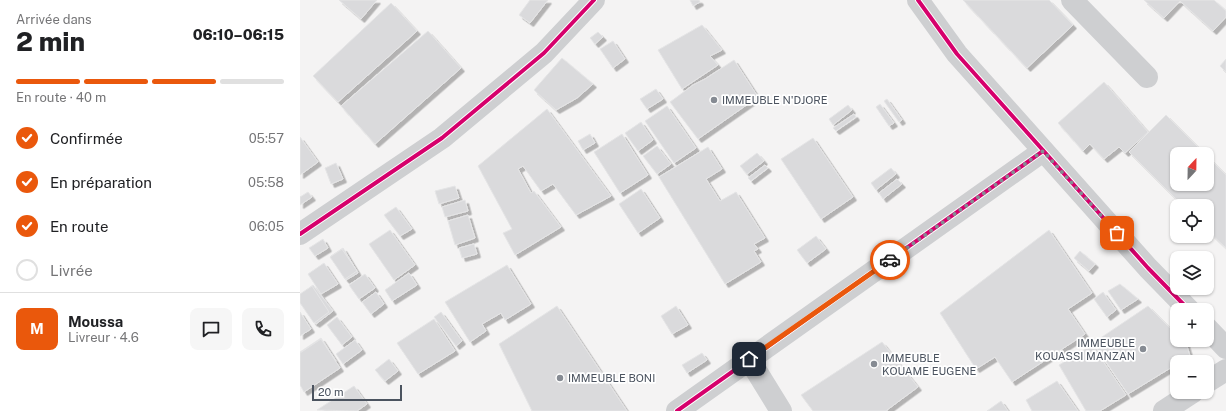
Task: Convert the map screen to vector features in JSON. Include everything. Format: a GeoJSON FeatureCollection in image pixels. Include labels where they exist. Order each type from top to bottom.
{"type":"FeatureCollection","features":[{"type":"Feature","properties":{"kind":"street"},"geometry":{"type":"LineString","coordinates":[[300,234],[442,138],[544,53],[594,0]]}},
{"type":"Feature","properties":{"kind":"street"},"geometry":{"type":"LineString","coordinates":[[918,0],[957,54],[1148,268],[1182,303]]}},
{"type":"Feature","properties":{"kind":"street"},"geometry":{"type":"LineString","coordinates":[[1072,0],[1147,77]]}},
{"type":"Feature","properties":{"kind":"street"},"geometry":{"type":"LineString","coordinates":[[677,411],[1043,151]]}},
{"type":"Feature","properties":{"kind":"street"},"geometry":{"type":"LineString","coordinates":[[1214,335],[1226,348]]}},
{"type":"Feature","properties":{"kind":"street"},"geometry":{"type":"LineString","coordinates":[[749,359],[781,411]]}},
{"type":"Feature","properties":{"kind":"street"},"geometry":{"type":"LineString","coordinates":[[1214,378],[1226,370]]}},
{"type":"Feature","properties":{"kind":"street"},"geometry":{"type":"LineString","coordinates":[[1164,411],[1182,399]]}},
{"type":"Feature","properties":{"kind":"building"},"geometry":{"type":"Polygon","coordinates":[[[339,0],[377,0],[361,19],[339,0]]]}},
{"type":"Feature","properties":{"kind":"building"},"geometry":{"type":"Polygon","coordinates":[[[530,0],[548,0],[530,23],[519,15],[530,0]]]}},
{"type":"Feature","properties":{"kind":"building"},"geometry":{"type":"Polygon","coordinates":[[[690,0],[699,0],[700,2],[693,6],[690,0]]]}},
{"type":"Feature","properties":{"kind":"building"},"geometry":{"type":"Polygon","coordinates":[[[963,0],[1049,0],[1073,25],[1027,68],[963,0]]]}},
{"type":"Feature","properties":{"kind":"building"},"geometry":{"type":"Polygon","coordinates":[[[1144,0],[1214,0],[1226,11],[1226,17],[1213,31],[1180,1],[1164,18],[1144,0]]]}},
{"type":"Feature","properties":{"kind":"building"},"geometry":{"type":"Polygon","coordinates":[[[391,3],[417,31],[338,102],[313,76],[391,3]]]}},
{"type":"Feature","properties":{"kind":"building"},"geometry":{"type":"Polygon","coordinates":[[[702,25],[722,50],[710,56],[718,65],[682,89],[658,50],[702,25]]]}},
{"type":"Feature","properties":{"kind":"building"},"geometry":{"type":"Polygon","coordinates":[[[428,31],[461,68],[375,144],[341,106],[428,31]]]}},
{"type":"Feature","properties":{"kind":"building"},"geometry":{"type":"Polygon","coordinates":[[[598,32],[603,37],[595,44],[590,38],[598,32]]]}},
{"type":"Feature","properties":{"kind":"building"},"geometry":{"type":"Polygon","coordinates":[[[613,41],[625,59],[613,68],[600,49],[613,41]]]}},
{"type":"Feature","properties":{"kind":"building"},"geometry":{"type":"Polygon","coordinates":[[[562,58],[593,84],[577,98],[556,110],[534,90],[562,58]]]}},
{"type":"Feature","properties":{"kind":"building"},"geometry":{"type":"Polygon","coordinates":[[[1226,59],[1226,72],[1220,66],[1226,59]]]}},
{"type":"Feature","properties":{"kind":"building","name":"IMMEUBLE N'DJORE"},"geometry":{"type":"Polygon","coordinates":[[[734,60],[758,97],[698,139],[670,102],[693,85],[734,60]]]}},
{"type":"Feature","properties":{"kind":"building"},"geometry":{"type":"Polygon","coordinates":[[[1104,82],[1148,132],[1125,153],[1119,147],[1104,159],[1090,144],[1083,151],[1058,123],[1104,82]]]}},
{"type":"Feature","properties":{"kind":"building"},"geometry":{"type":"Polygon","coordinates":[[[656,89],[663,99],[647,109],[640,99],[656,89]]]}},
{"type":"Feature","properties":{"kind":"building"},"geometry":{"type":"Polygon","coordinates":[[[887,99],[902,120],[899,122],[884,101],[887,99]]]}},
{"type":"Feature","properties":{"kind":"building"},"geometry":{"type":"Polygon","coordinates":[[[880,104],[894,123],[889,126],[876,107],[880,104]]]}},
{"type":"Feature","properties":{"kind":"building"},"geometry":{"type":"Polygon","coordinates":[[[848,105],[852,110],[833,125],[829,119],[848,105]]]}},
{"type":"Feature","properties":{"kind":"building"},"geometry":{"type":"Polygon","coordinates":[[[667,106],[696,148],[674,163],[645,121],[667,106]]]}},
{"type":"Feature","properties":{"kind":"building"},"geometry":{"type":"Polygon","coordinates":[[[547,109],[611,196],[576,215],[553,184],[541,191],[523,166],[518,169],[531,193],[534,191],[561,227],[515,255],[503,233],[512,229],[478,166],[547,109]]]}},
{"type":"Feature","properties":{"kind":"building"},"geometry":{"type":"Polygon","coordinates":[[[854,114],[856,117],[836,131],[833,128],[854,114]]]}},
{"type":"Feature","properties":{"kind":"building"},"geometry":{"type":"Polygon","coordinates":[[[1166,115],[1198,147],[1170,147],[1170,191],[1214,191],[1214,163],[1226,175],[1226,248],[1214,237],[1214,199],[1176,199],[1129,152],[1166,115]]]}},
{"type":"Feature","properties":{"kind":"building"},"geometry":{"type":"Polygon","coordinates":[[[641,122],[653,140],[638,151],[625,133],[641,122]]]}},
{"type":"Feature","properties":{"kind":"building"},"geometry":{"type":"Polygon","coordinates":[[[590,134],[595,143],[583,150],[578,141],[590,134]]]}},
{"type":"Feature","properties":{"kind":"building"},"geometry":{"type":"Polygon","coordinates":[[[622,134],[648,175],[620,193],[594,152],[622,134]]]}},
{"type":"Feature","properties":{"kind":"building"},"geometry":{"type":"Polygon","coordinates":[[[300,137],[318,162],[300,175],[300,137]]]}},
{"type":"Feature","properties":{"kind":"building"},"geometry":{"type":"Polygon","coordinates":[[[813,138],[853,197],[821,219],[781,159],[813,138]]]}},
{"type":"Feature","properties":{"kind":"building"},"geometry":{"type":"Polygon","coordinates":[[[657,146],[671,164],[657,174],[643,156],[657,146]]]}},
{"type":"Feature","properties":{"kind":"building"},"geometry":{"type":"Polygon","coordinates":[[[708,147],[722,169],[706,179],[720,201],[736,192],[765,238],[754,244],[758,249],[754,251],[761,262],[725,284],[659,177],[708,147]]]}},
{"type":"Feature","properties":{"kind":"building"},"geometry":{"type":"Polygon","coordinates":[[[757,153],[764,161],[747,174],[740,166],[757,153]]]}},
{"type":"Feature","properties":{"kind":"building"},"geometry":{"type":"Polygon","coordinates":[[[336,163],[343,179],[331,184],[325,168],[336,163]]]}},
{"type":"Feature","properties":{"kind":"building"},"geometry":{"type":"Polygon","coordinates":[[[765,165],[768,168],[751,181],[748,178],[765,165]]]}},
{"type":"Feature","properties":{"kind":"building"},"geometry":{"type":"Polygon","coordinates":[[[891,168],[896,174],[876,190],[871,183],[891,168]]]}},
{"type":"Feature","properties":{"kind":"building"},"geometry":{"type":"Polygon","coordinates":[[[897,179],[902,184],[883,199],[879,193],[897,179]]]}},
{"type":"Feature","properties":{"kind":"building"},"geometry":{"type":"Polygon","coordinates":[[[455,186],[459,198],[439,204],[435,191],[455,186]]]}},
{"type":"Feature","properties":{"kind":"building"},"geometry":{"type":"Polygon","coordinates":[[[641,189],[660,218],[638,233],[619,204],[641,189]]]}},
{"type":"Feature","properties":{"kind":"building"},"geometry":{"type":"Polygon","coordinates":[[[308,192],[312,197],[300,205],[300,197],[308,192]]]}},
{"type":"Feature","properties":{"kind":"building"},"geometry":{"type":"Polygon","coordinates":[[[465,200],[468,211],[445,217],[442,207],[465,200]]]}},
{"type":"Feature","properties":{"kind":"building"},"geometry":{"type":"Polygon","coordinates":[[[396,207],[412,229],[400,236],[384,215],[396,207]]]}},
{"type":"Feature","properties":{"kind":"building"},"geometry":{"type":"Polygon","coordinates":[[[468,215],[475,238],[455,245],[448,221],[468,215]]]}},
{"type":"Feature","properties":{"kind":"building"},"geometry":{"type":"Polygon","coordinates":[[[390,230],[415,265],[394,280],[369,244],[390,230]]]}},
{"type":"Feature","properties":{"kind":"building"},"geometry":{"type":"Polygon","coordinates":[[[1049,230],[1092,293],[1068,309],[1085,334],[1012,382],[995,357],[976,369],[940,313],[1049,230]]]}},
{"type":"Feature","properties":{"kind":"building"},"geometry":{"type":"Polygon","coordinates":[[[816,236],[826,249],[807,263],[797,250],[816,236]]]}},
{"type":"Feature","properties":{"kind":"building"},"geometry":{"type":"Polygon","coordinates":[[[323,239],[328,248],[315,256],[309,248],[323,239]]]}},
{"type":"Feature","properties":{"kind":"building"},"geometry":{"type":"Polygon","coordinates":[[[474,244],[477,254],[462,258],[459,248],[474,244]]]}},
{"type":"Feature","properties":{"kind":"building"},"geometry":{"type":"Polygon","coordinates":[[[343,248],[358,273],[346,280],[331,256],[343,248]]]}},
{"type":"Feature","properties":{"kind":"building"},"geometry":{"type":"Polygon","coordinates":[[[342,249],[357,271],[345,279],[330,257],[342,249]]]}},
{"type":"Feature","properties":{"kind":"building"},"geometry":{"type":"Polygon","coordinates":[[[1080,251],[1095,264],[1089,271],[1074,258],[1080,251]]]}},
{"type":"Feature","properties":{"kind":"building"},"geometry":{"type":"Polygon","coordinates":[[[324,263],[338,284],[321,294],[308,274],[324,263]]]}},
{"type":"Feature","properties":{"kind":"building"},"geometry":{"type":"Polygon","coordinates":[[[507,265],[531,304],[505,320],[501,313],[482,324],[486,331],[470,342],[445,302],[507,265]]]}},
{"type":"Feature","properties":{"kind":"building"},"geometry":{"type":"Polygon","coordinates":[[[409,273],[417,285],[392,301],[385,290],[409,273]]]}},
{"type":"Feature","properties":{"kind":"building"},"geometry":{"type":"Polygon","coordinates":[[[365,274],[375,288],[359,299],[349,285],[365,274]]]}},
{"type":"Feature","properties":{"kind":"building"},"geometry":{"type":"Polygon","coordinates":[[[1120,284],[1138,299],[1121,310],[1108,291],[1120,284]]]}},
{"type":"Feature","properties":{"kind":"building"},"geometry":{"type":"Polygon","coordinates":[[[313,285],[333,311],[316,324],[300,302],[300,295],[313,285]]]}},
{"type":"Feature","properties":{"kind":"building"},"geometry":{"type":"Polygon","coordinates":[[[312,286],[329,312],[314,323],[300,303],[300,294],[312,286]]]}},
{"type":"Feature","properties":{"kind":"building"},"geometry":{"type":"Polygon","coordinates":[[[376,292],[384,304],[371,314],[362,302],[376,292]]]}},
{"type":"Feature","properties":{"kind":"building"},"geometry":{"type":"Polygon","coordinates":[[[1103,292],[1116,310],[1107,317],[1094,299],[1103,292]]]}},
{"type":"Feature","properties":{"kind":"building","name":"IMMEUBLE BONI"},"geometry":{"type":"Polygon","coordinates":[[[557,306],[627,411],[532,411],[499,344],[557,306]]]}},
{"type":"Feature","properties":{"kind":"building"},"geometry":{"type":"Polygon","coordinates":[[[676,306],[688,325],[672,334],[661,316],[676,306]]]}},
{"type":"Feature","properties":{"kind":"building","name":"IMMEUBLE KOUASSI MANZAN"},"geometry":{"type":"Polygon","coordinates":[[[1148,306],[1170,328],[1170,347],[1187,347],[1190,355],[1170,355],[1170,368],[1128,394],[1093,343],[1148,306]]]}},
{"type":"Feature","properties":{"kind":"building"},"geometry":{"type":"Polygon","coordinates":[[[300,312],[311,329],[300,336],[300,312]]]}},
{"type":"Feature","properties":{"kind":"building"},"geometry":{"type":"Polygon","coordinates":[[[441,312],[462,341],[456,346],[434,317],[441,312]]]}},
{"type":"Feature","properties":{"kind":"building"},"geometry":{"type":"Polygon","coordinates":[[[337,317],[352,337],[342,345],[327,325],[337,317]]]}},
{"type":"Feature","properties":{"kind":"building"},"geometry":{"type":"Polygon","coordinates":[[[434,319],[455,351],[418,374],[397,343],[434,319]]]}},
{"type":"Feature","properties":{"kind":"building"},"geometry":{"type":"Polygon","coordinates":[[[321,338],[336,361],[300,385],[300,352],[321,338]]]}},
{"type":"Feature","properties":{"kind":"building"},"geometry":{"type":"Polygon","coordinates":[[[321,339],[340,368],[304,392],[300,385],[300,353],[321,339]]]}},
{"type":"Feature","properties":{"kind":"building"},"geometry":{"type":"Polygon","coordinates":[[[355,340],[362,350],[343,364],[336,354],[355,340]]]}},
{"type":"Feature","properties":{"kind":"building","name":"IMMEUBLE KOUAME EUGENE"},"geometry":{"type":"Polygon","coordinates":[[[882,342],[918,387],[887,411],[813,411],[801,395],[882,342]]]}},
{"type":"Feature","properties":{"kind":"building"},"geometry":{"type":"Polygon","coordinates":[[[1092,345],[1126,395],[1100,411],[1086,411],[1059,365],[1092,345]]]}},
{"type":"Feature","properties":{"kind":"building"},"geometry":{"type":"Polygon","coordinates":[[[702,353],[707,360],[687,373],[682,365],[702,353]]]}},
{"type":"Feature","properties":{"kind":"building"},"geometry":{"type":"Polygon","coordinates":[[[389,359],[398,371],[385,381],[375,370],[389,359]]]}},
{"type":"Feature","properties":{"kind":"building"},"geometry":{"type":"Polygon","coordinates":[[[1057,381],[1078,411],[1032,411],[1026,400],[1057,381]]]}},
{"type":"Feature","properties":{"kind":"building"},"geometry":{"type":"Polygon","coordinates":[[[354,386],[367,404],[357,411],[317,410],[354,386]]]}},
{"type":"Feature","properties":{"kind":"building"},"geometry":{"type":"Polygon","coordinates":[[[1001,401],[1008,411],[987,411],[1001,401]]]}},
{"type":"Feature","properties":{"kind":"cycle path"},"geometry":{"type":"LineString","coordinates":[[300,234],[442,138],[544,53],[594,0]]}},
{"type":"Feature","properties":{"kind":"cycle path"},"geometry":{"type":"LineString","coordinates":[[918,0],[957,54],[1148,268],[1182,303]]}},
{"type":"Feature","properties":{"kind":"cycle path"},"geometry":{"type":"LineString","coordinates":[[677,411],[1043,151]]}},
{"type":"Feature","properties":{"kind":"way so far"},"geometry":{"type":"LineString","coordinates":[[890,260],[1043,151],[1117,233]]}},
{"type":"Feature","properties":{"kind":"place","name":"IMMEUBLE N'DJORE"},"geometry":{"type":"Point","coordinates":[714,100]}},
{"type":"Feature","properties":{"kind":"place","name":"IMMEUBLE KOUASSI MANZAN"},"geometry":{"type":"Point","coordinates":[1143,349]}},
{"type":"Feature","properties":{"kind":"place","name":"IMMEUBLE KOUAME EUGENE"},"geometry":{"type":"Point","coordinates":[874,364]}},
{"type":"Feature","properties":{"kind":"place","name":"IMMEUBLE BONI"},"geometry":{"type":"Point","coordinates":[560,378]}},
{"type":"Feature","properties":{"kind":"route"},"geometry":{"type":"LineString","coordinates":[[749,359],[890,260]]}}]}
